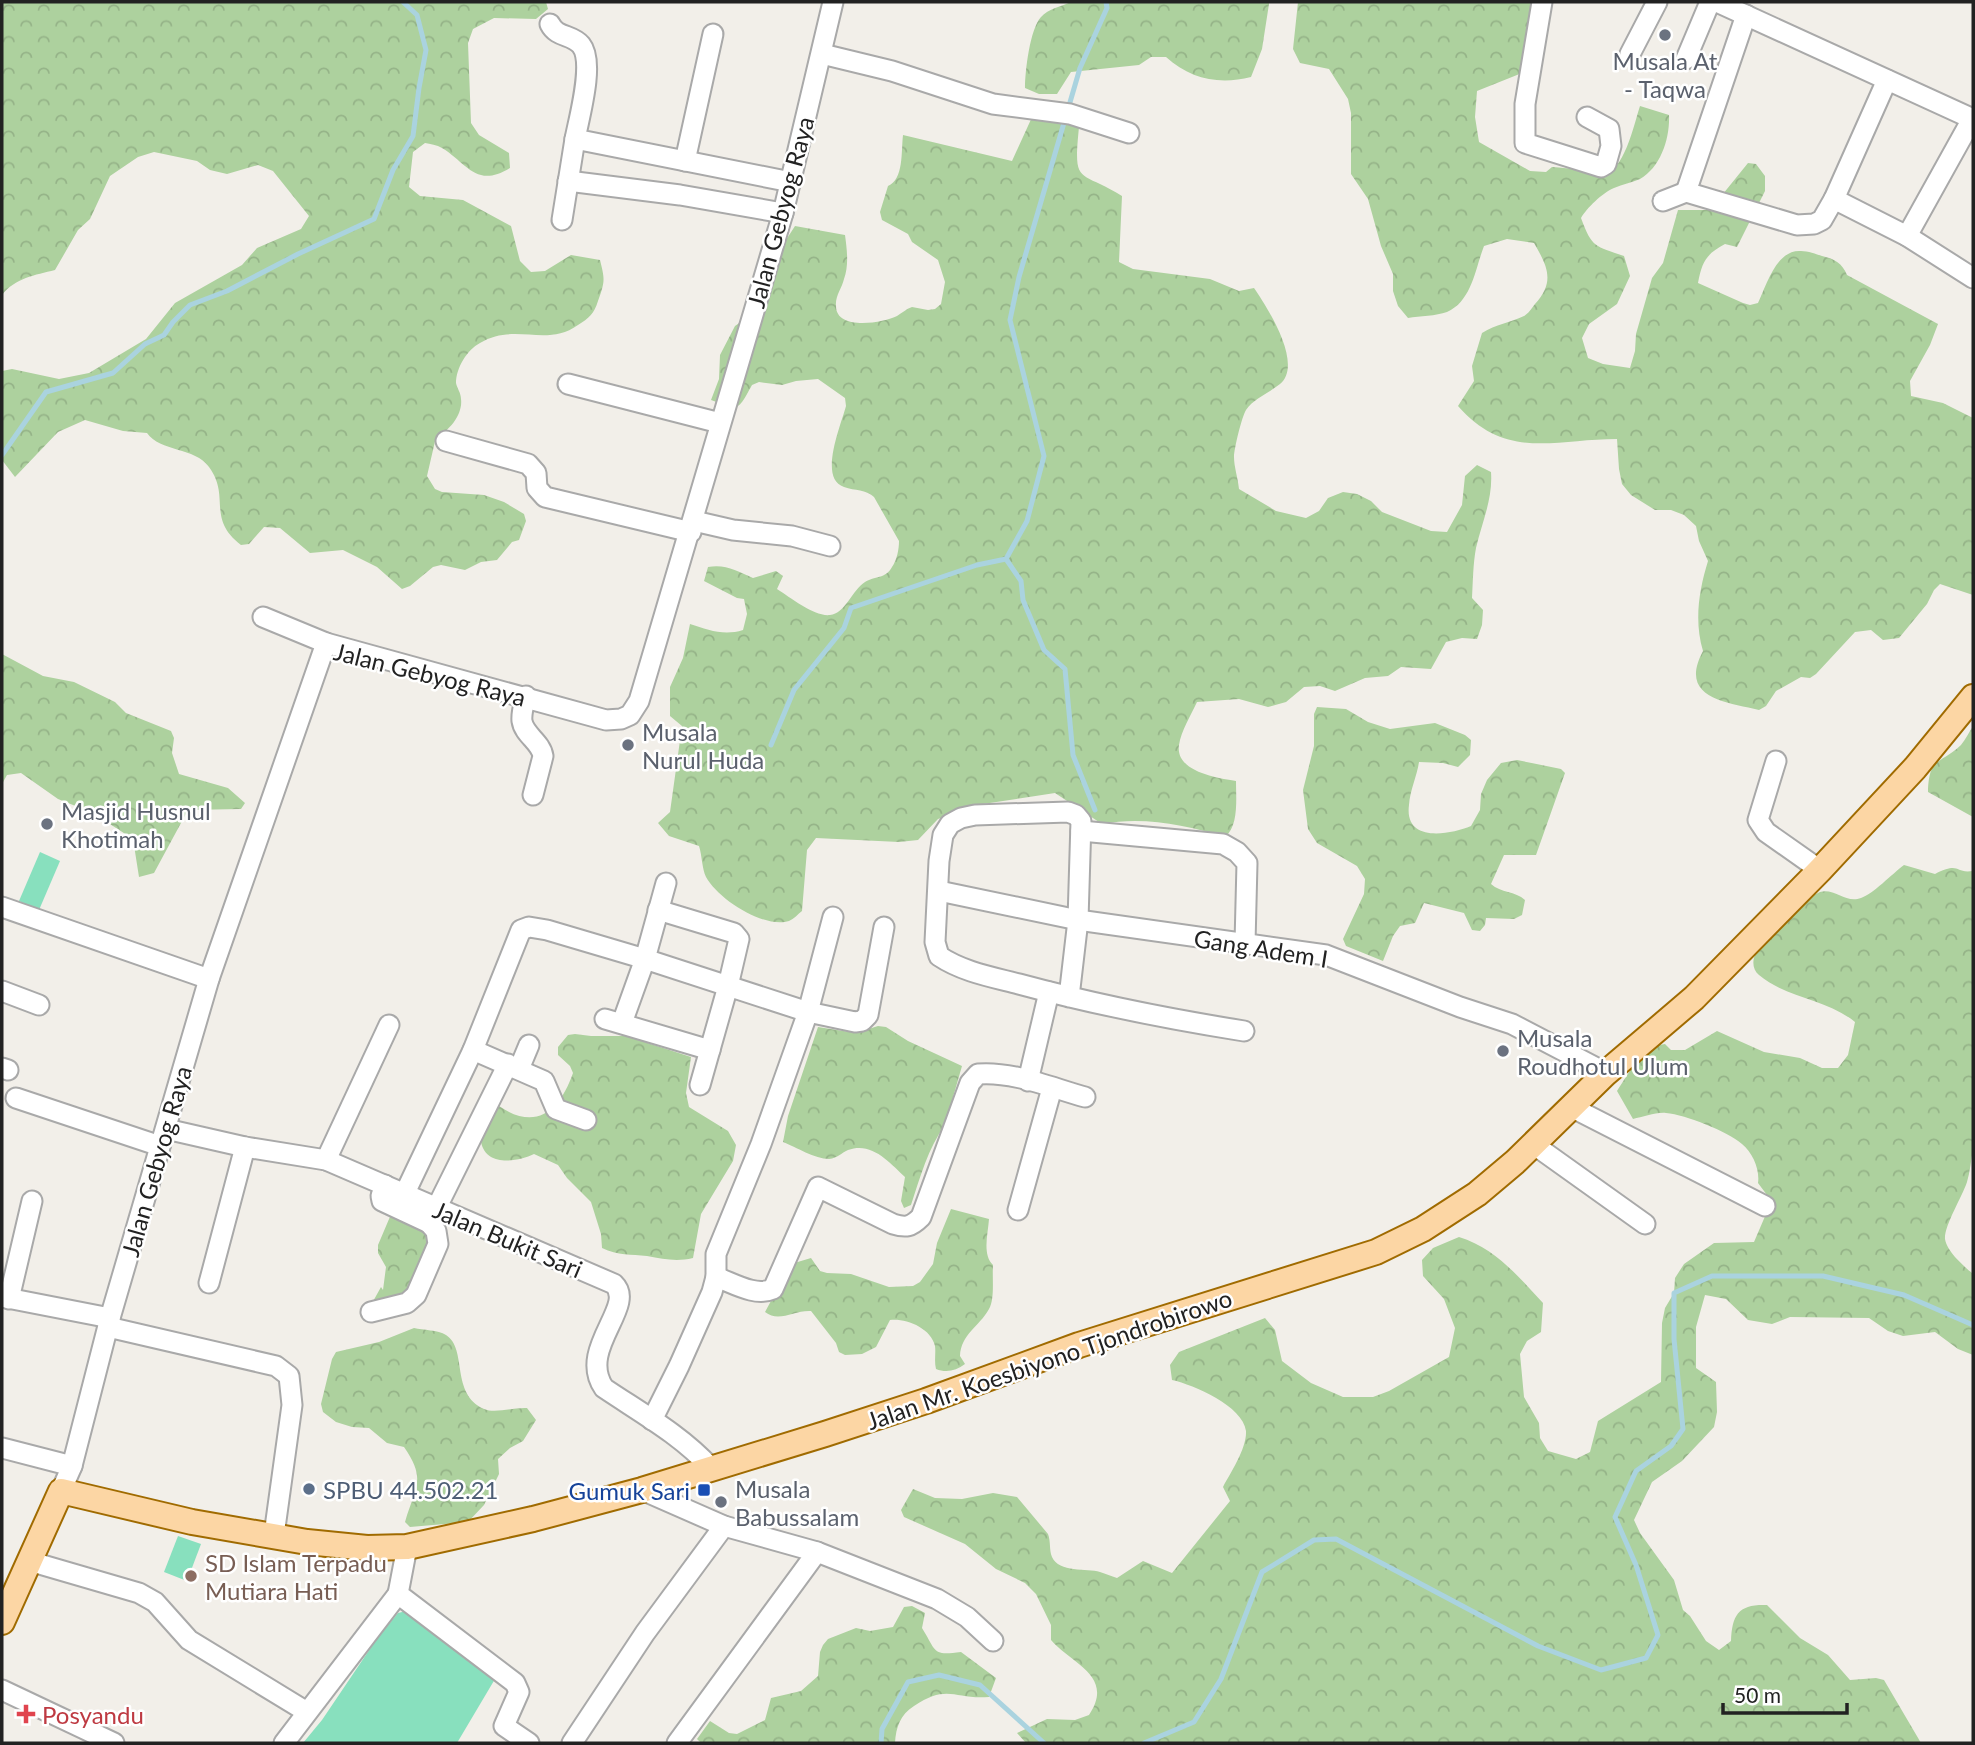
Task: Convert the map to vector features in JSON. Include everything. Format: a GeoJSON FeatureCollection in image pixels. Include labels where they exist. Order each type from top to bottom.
{"type":"FeatureCollection","features":[{"type":"Feature","properties":{"kind":"main road","name":"Jalan Mr. Koesbiyono Tjondrobirowo"},"geometry":{"type":"LineString","coordinates":[[61,1491],[192,1522],[307,1542],[355,1547],[407,1547],[533,1519],[642,1490],[926,1401],[1079,1345],[1376,1252],[1423,1229],[1477,1194],[1606,1073],[1694,998],[1821,870],[1915,768],[1973,697]]}},
{"type":"Feature","properties":{"kind":"main road"},"geometry":{"type":"LineString","coordinates":[[2,1622],[61,1491]]}},
{"type":"Feature","properties":{"kind":"street","name":"Jalan Gebyog Raya"},"geometry":{"type":"LineString","coordinates":[[61,1491],[72,1466],[109,1322],[209,979],[326,643],[606,720],[630,715],[639,701],[783,213],[833,2]]}},
{"type":"Feature","properties":{"kind":"street"},"geometry":{"type":"LineString","coordinates":[[1542,2],[1525,104],[1525,143],[1601,167],[1605,164],[1611,146],[1609,129],[1587,117]]}},
{"type":"Feature","properties":{"kind":"street"},"geometry":{"type":"LineString","coordinates":[[1630,54],[1657,2]]}},
{"type":"Feature","properties":{"kind":"street"},"geometry":{"type":"LineString","coordinates":[[1686,59],[1710,2]]}},
{"type":"Feature","properties":{"kind":"street"},"geometry":{"type":"LineString","coordinates":[[1717,2],[1744,10],[1973,119],[1907,236]]}},
{"type":"Feature","properties":{"kind":"street"},"geometry":{"type":"LineString","coordinates":[[1686,192],[1744,10]]}},
{"type":"Feature","properties":{"kind":"street"},"geometry":{"type":"LineString","coordinates":[[550,24],[556,33],[577,41],[586,58],[581,141],[568,181],[562,220]]}},
{"type":"Feature","properties":{"kind":"street"},"geometry":{"type":"LineString","coordinates":[[685,161],[713,34]]}},
{"type":"Feature","properties":{"kind":"street"},"geometry":{"type":"LineString","coordinates":[[822,54],[892,71],[993,104],[1068,114],[1129,133]]}},
{"type":"Feature","properties":{"kind":"street"},"geometry":{"type":"LineString","coordinates":[[1663,201],[1686,192],[1797,225],[1814,224],[1822,220],[1887,80]]}},
{"type":"Feature","properties":{"kind":"street"},"geometry":{"type":"LineString","coordinates":[[581,141],[790,182]]}},
{"type":"Feature","properties":{"kind":"street"},"geometry":{"type":"LineString","coordinates":[[568,181],[680,195],[783,213]]}},
{"type":"Feature","properties":{"kind":"street"},"geometry":{"type":"LineString","coordinates":[[1834,199],[1972,273]]}},
{"type":"Feature","properties":{"kind":"street"},"geometry":{"type":"LineString","coordinates":[[568,384],[720,423]]}},
{"type":"Feature","properties":{"kind":"street"},"geometry":{"type":"LineString","coordinates":[[446,441],[528,464],[536,473],[540,494],[545,496],[692,526],[792,536],[830,546]]}},
{"type":"Feature","properties":{"kind":"street"},"geometry":{"type":"LineString","coordinates":[[263,617],[326,643]]}},
{"type":"Feature","properties":{"kind":"street"},"geometry":{"type":"LineString","coordinates":[[526,696],[522,721],[542,750],[543,757],[533,796]]}},
{"type":"Feature","properties":{"kind":"street"},"geometry":{"type":"LineString","coordinates":[[1776,761],[1758,820],[1766,832],[1821,870]]}},
{"type":"Feature","properties":{"kind":"street"},"geometry":{"type":"LineString","coordinates":[[1069,997],[1078,920],[1082,821],[1068,812],[961,818],[950,824],[943,835],[939,861],[935,942],[939,956],[958,967],[1069,997],[1165,1018],[1244,1031]]}},
{"type":"Feature","properties":{"kind":"street"},"geometry":{"type":"LineString","coordinates":[[1082,831],[1230,847],[1247,863],[1245,943]]}},
{"type":"Feature","properties":{"kind":"street"},"geometry":{"type":"LineString","coordinates":[[667,883],[645,959],[613,1021],[710,1050]]}},
{"type":"Feature","properties":{"kind":"street","name":"Gang Adem I"},"geometry":{"type":"LineString","coordinates":[[939,891],[1078,920],[1326,955],[1460,1007],[1512,1024],[1606,1073]]}},
{"type":"Feature","properties":{"kind":"street"},"geometry":{"type":"LineString","coordinates":[[2,907],[209,979]]}},
{"type":"Feature","properties":{"kind":"street"},"geometry":{"type":"LineString","coordinates":[[658,910],[734,933],[739,939],[700,1085]]}},
{"type":"Feature","properties":{"kind":"street"},"geometry":{"type":"LineString","coordinates":[[652,1420],[712,1292],[716,1277],[716,1254],[761,1144],[808,1012],[832,917]]}},
{"type":"Feature","properties":{"kind":"street"},"geometry":{"type":"LineString","coordinates":[[404,1195],[473,1050],[524,928],[537,928],[645,959],[808,1012],[855,1022],[862,1021],[868,1015],[884,927]]}},
{"type":"Feature","properties":{"kind":"street"},"geometry":{"type":"LineString","coordinates":[[2,991],[39,1005]]}},
{"type":"Feature","properties":{"kind":"street"},"geometry":{"type":"LineString","coordinates":[[1028,1081],[1049,992]]}},
{"type":"Feature","properties":{"kind":"street"},"geometry":{"type":"LineString","coordinates":[[326,1160],[389,1025]]}},
{"type":"Feature","properties":{"kind":"street"},"geometry":{"type":"LineString","coordinates":[[371,1312],[407,1303],[416,1295],[438,1244],[432,1216],[513,1067],[529,1045]]}},
{"type":"Feature","properties":{"kind":"street"},"geometry":{"type":"LineString","coordinates":[[473,1050],[544,1081],[556,1108],[586,1120]]}},
{"type":"Feature","properties":{"kind":"street"},"geometry":{"type":"LineString","coordinates":[[716,1277],[748,1290],[766,1292],[773,1289],[818,1187],[893,1224],[905,1227],[913,1225],[921,1217],[970,1083],[978,1074],[991,1073],[1085,1097]]}},
{"type":"Feature","properties":{"kind":"street"},"geometry":{"type":"LineString","coordinates":[[1018,1210],[1052,1088]]}},
{"type":"Feature","properties":{"kind":"street","name":"Jalan Bukit Sari"},"geometry":{"type":"LineString","coordinates":[[16,1098],[163,1137],[326,1160],[404,1195],[432,1216],[614,1284],[618,1288],[620,1300],[597,1353],[598,1375],[604,1388],[695,1450],[711,1468]]}},
{"type":"Feature","properties":{"kind":"street"},"geometry":{"type":"LineString","coordinates":[[1571,1107],[1765,1206]]}},
{"type":"Feature","properties":{"kind":"street"},"geometry":{"type":"LineString","coordinates":[[1533,1144],[1645,1224]]}},
{"type":"Feature","properties":{"kind":"street"},"geometry":{"type":"LineString","coordinates":[[209,1283],[245,1147]]}},
{"type":"Feature","properties":{"kind":"street"},"geometry":{"type":"LineString","coordinates":[[385,1185],[382,1201],[432,1216]]}},
{"type":"Feature","properties":{"kind":"street"},"geometry":{"type":"LineString","coordinates":[[32,1201],[5,1298],[276,1366],[289,1376],[292,1405],[274,1535]]}},
{"type":"Feature","properties":{"kind":"street"},"geometry":{"type":"LineString","coordinates":[[2,1448],[72,1466]]}},
{"type":"Feature","properties":{"kind":"street"},"geometry":{"type":"LineString","coordinates":[[642,1490],[724,1525],[817,1552],[947,1604],[967,1617],[993,1642]]}},
{"type":"Feature","properties":{"kind":"street"},"geometry":{"type":"LineString","coordinates":[[572,1743],[645,1633],[724,1525]]}},
{"type":"Feature","properties":{"kind":"street"},"geometry":{"type":"LineString","coordinates":[[284,1743],[398,1594],[407,1547]]}},
{"type":"Feature","properties":{"kind":"street"},"geometry":{"type":"LineString","coordinates":[[677,1743],[817,1552]]}},
{"type":"Feature","properties":{"kind":"street"},"geometry":{"type":"LineString","coordinates":[[29,1561],[139,1593],[155,1602],[189,1640],[307,1713]]}},
{"type":"Feature","properties":{"kind":"street"},"geometry":{"type":"LineString","coordinates":[[398,1594],[514,1683],[519,1692],[504,1726],[529,1743]]}},
{"type":"Feature","properties":{"kind":"street"},"geometry":{"type":"LineString","coordinates":[[2,1690],[114,1743]]}},
{"type":"Feature","properties":{"kind":"green space"},"geometry":{"type":"Polygon","coordinates":[[[2,2],[546,2],[548,9],[536,19],[494,18],[473,29],[468,43],[471,123],[479,135],[509,153],[510,168],[498,174],[480,175],[442,148],[425,143],[413,152],[409,187],[420,196],[463,200],[511,226],[520,261],[531,272],[545,271],[571,255],[600,260],[604,280],[596,305],[588,318],[566,332],[554,335],[518,334],[493,337],[471,350],[456,377],[461,397],[458,416],[451,426],[436,437],[427,476],[435,489],[442,492],[484,495],[504,502],[524,514],[526,521],[519,540],[512,542],[497,560],[481,562],[465,570],[441,565],[433,567],[410,586],[402,589],[377,567],[343,550],[310,553],[280,528],[264,527],[249,544],[241,545],[224,526],[215,478],[203,461],[187,452],[160,444],[147,433],[123,431],[85,420],[58,432],[15,477],[2,460],[2,371],[12,369],[59,379],[89,373],[146,339],[175,303],[242,265],[257,248],[301,229],[309,216],[273,171],[258,165],[227,174],[210,170],[197,161],[154,152],[138,157],[110,176],[90,219],[78,230],[55,270],[19,281],[2,295],[2,2]]]}},
{"type":"Feature","properties":{"kind":"green space"},"geometry":{"type":"Polygon","coordinates":[[[1071,2],[1269,4],[1262,49],[1251,77],[1228,80],[1206,78],[1185,71],[1166,57],[1151,57],[1139,65],[1071,72],[1057,94],[1039,94],[1025,88],[1029,51],[1037,23],[1047,12],[1071,2]]]}},
{"type":"Feature","properties":{"kind":"green space"},"geometry":{"type":"Polygon","coordinates":[[[1298,2],[1533,2],[1522,73],[1477,91],[1475,117],[1479,142],[1530,171],[1546,172],[1552,167],[1577,169],[1598,175],[1609,172],[1616,166],[1627,147],[1640,106],[1669,115],[1666,142],[1654,167],[1640,179],[1605,193],[1581,218],[1592,241],[1624,256],[1630,276],[1617,304],[1589,324],[1582,338],[1588,358],[1603,364],[1630,368],[1636,334],[1652,278],[1663,263],[1678,210],[1710,210],[1748,163],[1756,164],[1765,176],[1765,191],[1737,247],[1725,244],[1713,251],[1703,264],[1698,283],[1743,303],[1758,303],[1779,262],[1792,252],[1806,251],[1834,260],[1843,267],[1847,275],[1938,324],[1910,381],[1911,396],[1943,403],[1973,418],[1973,595],[1940,584],[1899,638],[1883,640],[1871,630],[1855,632],[1816,674],[1810,678],[1801,677],[1776,691],[1766,706],[1759,710],[1720,700],[1701,688],[1696,679],[1703,651],[1699,606],[1708,561],[1696,526],[1684,515],[1671,510],[1655,510],[1631,495],[1622,484],[1617,439],[1552,443],[1513,441],[1476,423],[1458,406],[1474,381],[1472,366],[1482,333],[1525,315],[1545,289],[1546,267],[1534,243],[1507,239],[1484,246],[1472,284],[1455,307],[1443,313],[1408,318],[1398,306],[1393,291],[1393,274],[1381,246],[1368,199],[1351,174],[1351,113],[1348,99],[1329,69],[1300,63],[1293,49],[1298,2]]]}},
{"type":"Feature","properties":{"kind":"green space"},"geometry":{"type":"Polygon","coordinates":[[[1033,115],[1051,115],[1079,127],[1077,159],[1082,174],[1122,196],[1119,262],[1133,269],[1210,279],[1239,291],[1254,288],[1267,308],[1281,336],[1288,363],[1286,375],[1280,384],[1253,402],[1244,413],[1234,457],[1239,489],[1276,511],[1306,518],[1319,511],[1328,498],[1343,492],[1357,494],[1371,501],[1382,512],[1431,531],[1447,532],[1462,505],[1465,476],[1477,465],[1491,472],[1489,501],[1476,548],[1473,573],[1472,598],[1483,610],[1482,625],[1477,639],[1462,638],[1446,642],[1431,669],[1401,667],[1388,676],[1365,678],[1335,691],[1320,686],[1304,687],[1286,702],[1268,707],[1239,699],[1197,702],[1182,734],[1180,754],[1184,762],[1199,772],[1236,781],[1235,819],[1225,837],[1149,821],[1102,824],[1055,793],[983,804],[938,819],[918,840],[899,842],[816,838],[807,850],[802,911],[789,921],[767,921],[731,903],[712,886],[706,877],[699,846],[669,836],[658,823],[670,812],[682,726],[670,716],[670,687],[683,658],[690,624],[716,632],[736,632],[743,630],[747,614],[744,599],[704,581],[708,567],[726,567],[753,578],[776,571],[783,576],[777,589],[810,610],[830,615],[840,611],[865,582],[889,571],[896,558],[899,541],[871,494],[844,487],[836,482],[833,474],[833,451],[846,406],[845,398],[818,379],[782,385],[759,382],[752,385],[740,404],[733,407],[711,400],[719,379],[720,355],[735,326],[765,305],[786,240],[795,226],[845,235],[847,268],[836,302],[838,314],[844,319],[872,323],[890,319],[912,307],[935,309],[941,304],[945,282],[938,260],[912,242],[908,234],[882,220],[880,212],[888,186],[899,171],[903,135],[1012,161],[1033,115]]]}},
{"type":"Feature","properties":{"kind":"green space"},"geometry":{"type":"Polygon","coordinates":[[[2,654],[43,676],[74,682],[115,702],[126,713],[171,731],[174,738],[172,753],[179,774],[228,788],[245,803],[241,809],[188,810],[154,873],[139,877],[133,839],[93,813],[58,799],[21,773],[7,775],[2,784],[2,654]]]}},
{"type":"Feature","properties":{"kind":"green space"},"geometry":{"type":"Polygon","coordinates":[[[1317,707],[1346,709],[1368,722],[1390,729],[1435,723],[1471,740],[1470,755],[1458,767],[1419,762],[1409,805],[1409,817],[1413,826],[1421,831],[1451,832],[1471,826],[1480,810],[1481,794],[1487,780],[1501,763],[1517,760],[1561,769],[1565,773],[1536,855],[1504,855],[1491,884],[1525,900],[1522,915],[1514,919],[1486,918],[1480,931],[1472,930],[1464,913],[1424,903],[1415,923],[1400,926],[1383,961],[1346,946],[1343,939],[1364,894],[1365,879],[1357,866],[1317,843],[1308,829],[1303,790],[1314,746],[1314,714],[1317,707]]]}},
{"type":"Feature","properties":{"kind":"green space"},"geometry":{"type":"Polygon","coordinates":[[[1973,726],[1973,817],[1928,792],[1933,767],[1961,745],[1973,726]]]}},
{"type":"Feature","properties":{"kind":"green space"},"geometry":{"type":"Polygon","coordinates":[[[40,852],[60,861],[39,910],[19,901],[40,852]]]}},
{"type":"Feature","properties":{"kind":"green space"},"geometry":{"type":"Polygon","coordinates":[[[1904,865],[1935,874],[1949,868],[1973,871],[1973,1149],[1967,1182],[1950,1219],[1945,1239],[1952,1254],[1973,1274],[1973,1355],[1958,1349],[1935,1332],[1903,1336],[1888,1331],[1869,1318],[1790,1317],[1772,1324],[1748,1320],[1726,1299],[1705,1295],[1696,1327],[1696,1368],[1716,1382],[1717,1412],[1714,1427],[1682,1461],[1652,1482],[1634,1520],[1640,1533],[1674,1580],[1683,1610],[1706,1641],[1719,1650],[1731,1641],[1733,1624],[1739,1612],[1750,1606],[1767,1605],[1800,1638],[1828,1655],[1850,1680],[1884,1680],[1921,1743],[1026,1743],[1017,1733],[1047,1719],[1075,1720],[1089,1715],[1096,1702],[1094,1680],[1051,1640],[1051,1625],[1036,1594],[1025,1583],[996,1569],[965,1544],[904,1517],[901,1510],[913,1489],[935,1498],[962,1499],[993,1493],[1017,1497],[1048,1534],[1052,1557],[1067,1568],[1100,1572],[1117,1578],[1143,1561],[1172,1573],[1230,1501],[1223,1487],[1246,1438],[1243,1422],[1227,1405],[1204,1392],[1172,1380],[1170,1365],[1179,1352],[1265,1318],[1275,1330],[1282,1361],[1311,1383],[1343,1397],[1373,1397],[1389,1391],[1449,1357],[1455,1328],[1444,1299],[1423,1276],[1422,1260],[1433,1248],[1459,1237],[1495,1256],[1543,1303],[1541,1332],[1527,1341],[1520,1354],[1524,1397],[1539,1423],[1540,1438],[1548,1451],[1576,1459],[1590,1452],[1598,1421],[1661,1382],[1662,1323],[1665,1308],[1674,1293],[1675,1278],[1684,1264],[1714,1243],[1754,1242],[1769,1207],[1767,1195],[1758,1183],[1755,1162],[1742,1144],[1717,1129],[1674,1114],[1658,1113],[1633,1119],[1617,1091],[1649,1050],[1665,1044],[1671,1050],[1685,1050],[1717,1031],[1764,1052],[1800,1058],[1822,1068],[1838,1068],[1848,1055],[1855,1022],[1832,1008],[1770,983],[1755,971],[1754,958],[1759,949],[1809,898],[1825,891],[1850,899],[1861,898],[1904,865]]]}},
{"type":"Feature","properties":{"kind":"green space"},"geometry":{"type":"Polygon","coordinates":[[[878,1026],[886,1027],[908,1041],[962,1066],[945,1125],[929,1153],[911,1205],[904,1208],[901,1201],[905,1177],[873,1151],[857,1148],[829,1159],[812,1155],[783,1142],[788,1116],[818,1027],[856,1033],[878,1026]]]}},
{"type":"Feature","properties":{"kind":"green space"},"geometry":{"type":"Polygon","coordinates":[[[568,1035],[626,1036],[691,1057],[686,1093],[689,1107],[728,1131],[736,1145],[733,1161],[701,1214],[693,1258],[670,1260],[619,1254],[602,1248],[601,1234],[591,1202],[558,1165],[534,1154],[519,1159],[495,1159],[484,1150],[481,1139],[484,1119],[499,1106],[525,1117],[536,1117],[554,1107],[573,1073],[570,1066],[558,1055],[558,1047],[568,1035]]]}},
{"type":"Feature","properties":{"kind":"green space"},"geometry":{"type":"Polygon","coordinates":[[[951,1209],[989,1219],[987,1250],[993,1265],[991,1304],[961,1348],[960,1356],[965,1364],[955,1370],[936,1369],[933,1340],[923,1329],[910,1323],[890,1320],[876,1347],[862,1354],[845,1355],[839,1352],[836,1343],[811,1311],[781,1316],[765,1312],[791,1264],[811,1258],[820,1271],[827,1273],[851,1274],[889,1287],[913,1286],[920,1282],[933,1264],[937,1243],[951,1209]]]}},
{"type":"Feature","properties":{"kind":"green space"},"geometry":{"type":"Polygon","coordinates":[[[392,1212],[415,1222],[427,1234],[434,1252],[435,1272],[428,1290],[421,1296],[371,1305],[381,1287],[383,1290],[386,1267],[378,1253],[378,1245],[392,1212]]]}},
{"type":"Feature","properties":{"kind":"green space"},"geometry":{"type":"Polygon","coordinates":[[[414,1328],[443,1333],[453,1342],[463,1383],[474,1402],[489,1410],[527,1408],[536,1420],[523,1441],[498,1459],[499,1474],[484,1505],[468,1522],[410,1527],[405,1522],[415,1492],[417,1476],[404,1447],[387,1443],[369,1428],[336,1422],[323,1412],[321,1404],[336,1352],[379,1342],[414,1328]]]}},
{"type":"Feature","properties":{"kind":"green space"},"geometry":{"type":"Polygon","coordinates":[[[178,1536],[201,1544],[187,1581],[164,1572],[178,1536]]]}},
{"type":"Feature","properties":{"kind":"green space"},"geometry":{"type":"Polygon","coordinates":[[[912,1606],[925,1613],[922,1628],[936,1650],[945,1653],[961,1652],[996,1678],[989,1697],[944,1694],[926,1699],[902,1717],[895,1743],[701,1743],[697,1739],[710,1721],[729,1733],[737,1734],[765,1720],[771,1698],[801,1691],[818,1676],[820,1652],[828,1639],[856,1628],[870,1631],[893,1627],[904,1607],[912,1606]]]}},
{"type":"Feature","properties":{"kind":"green space"},"geometry":{"type":"Polygon","coordinates":[[[406,1611],[495,1679],[457,1743],[303,1743],[322,1720],[376,1640],[398,1613],[406,1611]]]}},
{"type":"Feature","properties":{"kind":"waterway"},"geometry":{"type":"LineString","coordinates":[[2,455],[46,392],[113,373],[145,344],[164,335],[190,305],[227,291],[374,219],[393,170],[413,136],[426,50],[417,15],[403,2]]}},
{"type":"Feature","properties":{"kind":"waterway"},"geometry":{"type":"LineString","coordinates":[[771,745],[794,690],[844,628],[851,608],[977,565],[1006,559],[1027,521],[1044,456],[1010,320],[1019,277],[1080,68],[1107,8],[1106,2]]}},
{"type":"Feature","properties":{"kind":"waterway"},"geometry":{"type":"LineString","coordinates":[[1006,559],[1021,581],[1023,600],[1044,650],[1065,669],[1073,755],[1095,810]]}},
{"type":"Feature","properties":{"kind":"waterway"},"geometry":{"type":"LineString","coordinates":[[1144,1743],[1194,1722],[1221,1679],[1262,1572],[1314,1540],[1336,1539],[1538,1646],[1601,1670],[1646,1658],[1658,1635],[1636,1565],[1615,1517],[1636,1471],[1671,1446],[1683,1429],[1674,1339],[1674,1293],[1712,1276],[1823,1276],[1904,1295],[1973,1325]]}},
{"type":"Feature","properties":{"kind":"waterway"},"geometry":{"type":"LineString","coordinates":[[881,1743],[882,1729],[908,1682],[939,1675],[980,1685],[1044,1743]]}},
{"type":"Feature","properties":{"kind":"place","name":"Musala At - Taqwa"},"geometry":{"type":"Point","coordinates":[1665,35]}},
{"type":"Feature","properties":{"kind":"place","name":"Musala Nurul Huda"},"geometry":{"type":"Point","coordinates":[628,745]}},
{"type":"Feature","properties":{"kind":"place","name":"Masjid Husnul Khotimah"},"geometry":{"type":"Point","coordinates":[47,824]}},
{"type":"Feature","properties":{"kind":"place","name":"Musala Roudhotul Ulum"},"geometry":{"type":"Point","coordinates":[1503,1051]}},
{"type":"Feature","properties":{"kind":"place","name":"SPBU 44.502.21"},"geometry":{"type":"Point","coordinates":[309,1489]}},
{"type":"Feature","properties":{"kind":"place","name":"Gumuk Sari"},"geometry":{"type":"Point","coordinates":[704,1490]}},
{"type":"Feature","properties":{"kind":"place","name":"Musala Babussalam"},"geometry":{"type":"Point","coordinates":[721,1502]}},
{"type":"Feature","properties":{"kind":"place","name":"SD Islam Terpadu Mutiara Hati"},"geometry":{"type":"Point","coordinates":[191,1576]}},
{"type":"Feature","properties":{"kind":"place","name":"Posyandu"},"geometry":{"type":"Point","coordinates":[26,1714]}}]}
